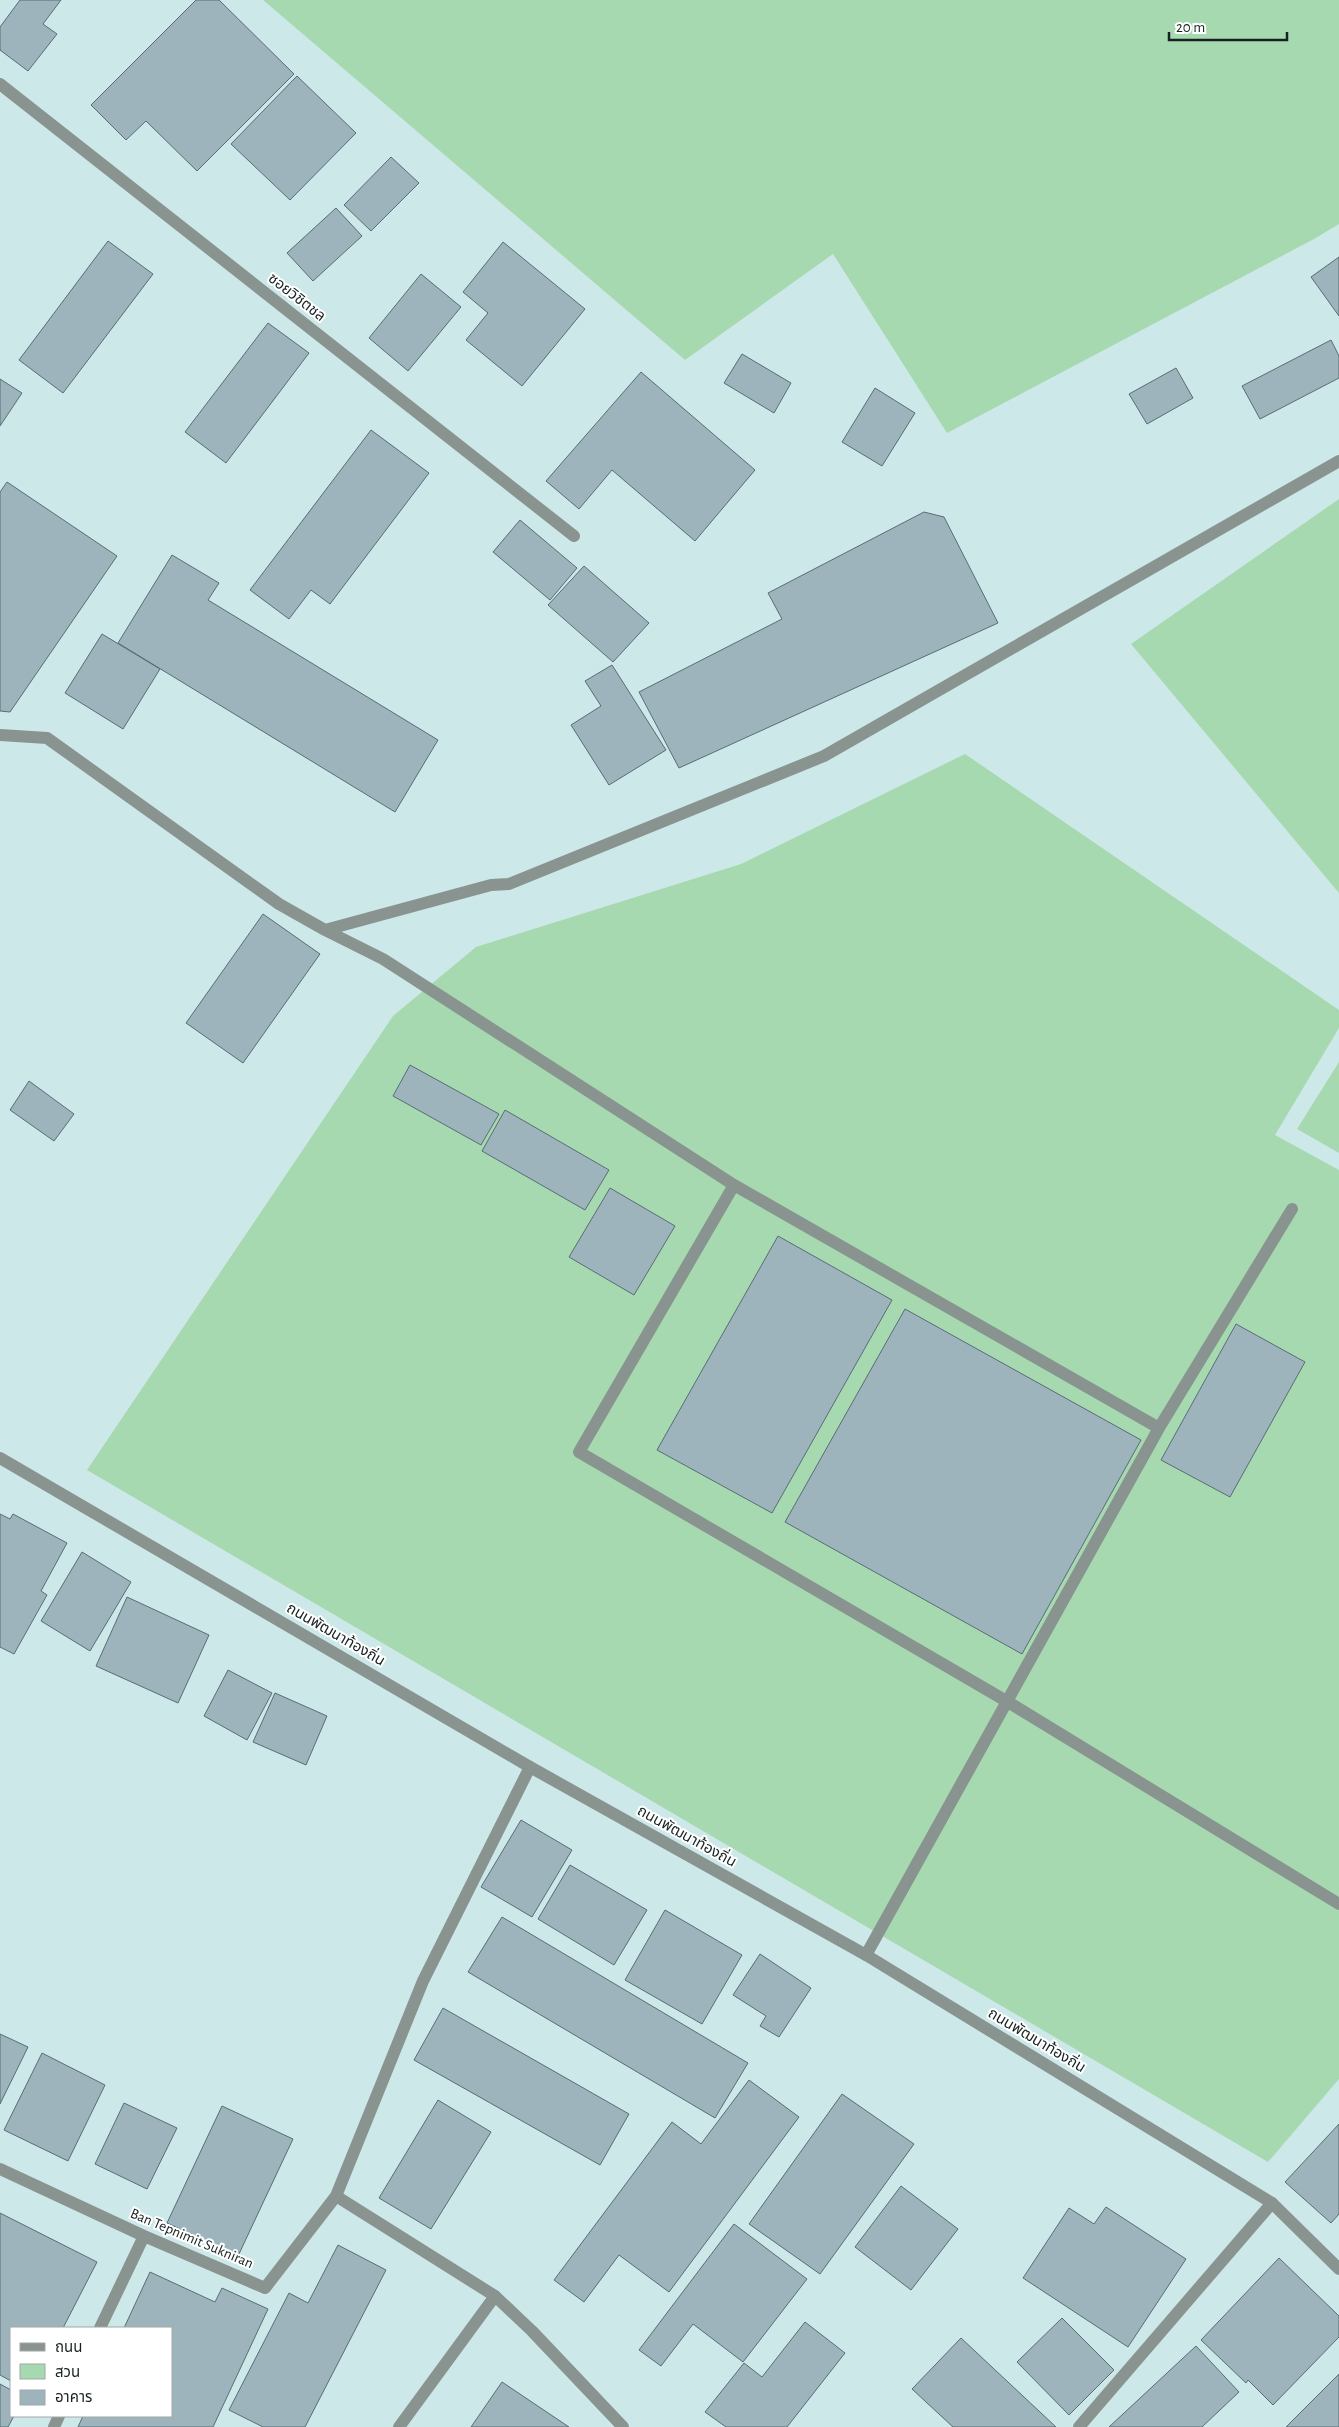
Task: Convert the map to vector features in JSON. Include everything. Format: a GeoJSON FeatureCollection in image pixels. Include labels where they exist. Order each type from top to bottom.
{"type":"FeatureCollection","features":[{"type":"Feature","properties":{"kind":"street","name":"ซอยวิชิตชล"},"geometry":{"type":"LineString","coordinates":[[0,84],[574,536]]}},
{"type":"Feature","properties":{"kind":"street"},"geometry":{"type":"LineString","coordinates":[[325,930],[491,885],[509,884],[824,756],[1339,461]]}},
{"type":"Feature","properties":{"kind":"street"},"geometry":{"type":"LineString","coordinates":[[0,735],[47,738],[278,904],[383,959],[734,1184],[1159,1428]]}},
{"type":"Feature","properties":{"kind":"street"},"geometry":{"type":"LineString","coordinates":[[734,1184],[579,1452],[1008,1702],[1339,1904]]}},
{"type":"Feature","properties":{"kind":"street"},"geometry":{"type":"LineString","coordinates":[[866,1955],[1159,1428],[1292,1209]]}},
{"type":"Feature","properties":{"kind":"street","name":"ถนนพัฒนาท้องถิ่น"},"geometry":{"type":"LineString","coordinates":[[0,1458],[530,1767],[866,1955],[1272,2203],[1339,2269]]}},
{"type":"Feature","properties":{"kind":"street"},"geometry":{"type":"LineString","coordinates":[[530,1767],[423,1981],[336,2196],[495,2296],[532,2331],[623,2427]]}},
{"type":"Feature","properties":{"kind":"street","name":"Ban Tepnimit Sukniran"},"geometry":{"type":"LineString","coordinates":[[0,2169],[144,2236],[266,2288],[336,2196]]}},
{"type":"Feature","properties":{"kind":"street"},"geometry":{"type":"LineString","coordinates":[[1078,2427],[1272,2203]]}},
{"type":"Feature","properties":{"kind":"street"},"geometry":{"type":"LineString","coordinates":[[100,2327],[144,2236]]}},
{"type":"Feature","properties":{"kind":"street"},"geometry":{"type":"LineString","coordinates":[[399,2427],[495,2296]]}},
{"type":"Feature","properties":{"kind":"green space"},"geometry":{"type":"Polygon","coordinates":[[[263,0],[1339,0],[1339,224],[947,433],[833,254],[685,360],[263,0]]]}},
{"type":"Feature","properties":{"kind":"green space"},"geometry":{"type":"Polygon","coordinates":[[[1339,499],[1339,893],[1131,644],[1339,499]]]}},
{"type":"Feature","properties":{"kind":"green space"},"geometry":{"type":"Polygon","coordinates":[[[965,754],[1339,1010],[1339,1028],[1275,1135],[1339,1170],[1339,2079],[1268,2162],[87,1470],[393,1016],[476,947],[741,864],[965,754]]]}},
{"type":"Feature","properties":{"kind":"green space"},"geometry":{"type":"Polygon","coordinates":[[[1339,1062],[1339,1153],[1297,1129],[1339,1062]]]}},
{"type":"Feature","properties":{"kind":"building"},"geometry":{"type":"Polygon","coordinates":[[[20,0],[61,0],[43,24],[57,34],[28,71],[0,50],[0,27],[20,0]]]}},
{"type":"Feature","properties":{"kind":"building"},"geometry":{"type":"Polygon","coordinates":[[[196,0],[219,0],[294,74],[197,171],[146,121],[126,140],[91,105],[196,0]]]}},
{"type":"Feature","properties":{"kind":"building"},"geometry":{"type":"Polygon","coordinates":[[[297,76],[356,133],[290,200],[231,144],[297,76]]]}},
{"type":"Feature","properties":{"kind":"building"},"geometry":{"type":"Polygon","coordinates":[[[391,157],[419,183],[371,231],[344,205],[391,157]]]}},
{"type":"Feature","properties":{"kind":"building"},"geometry":{"type":"Polygon","coordinates":[[[336,208],[362,236],[313,281],[287,253],[336,208]]]}},
{"type":"Feature","properties":{"kind":"building"},"geometry":{"type":"Polygon","coordinates":[[[108,241],[153,274],[63,393],[19,360],[108,241]]]}},
{"type":"Feature","properties":{"kind":"building"},"geometry":{"type":"Polygon","coordinates":[[[503,242],[585,309],[522,386],[466,340],[488,313],[463,292],[503,242]]]}},
{"type":"Feature","properties":{"kind":"building"},"geometry":{"type":"Polygon","coordinates":[[[1339,257],[1339,316],[1311,277],[1339,257]]]}},
{"type":"Feature","properties":{"kind":"building"},"geometry":{"type":"Polygon","coordinates":[[[421,274],[461,307],[408,371],[369,338],[421,274]]]}},
{"type":"Feature","properties":{"kind":"building"},"geometry":{"type":"Polygon","coordinates":[[[268,323],[309,353],[226,463],[185,432],[268,323]]]}},
{"type":"Feature","properties":{"kind":"building"},"geometry":{"type":"Polygon","coordinates":[[[1331,340],[1339,356],[1339,378],[1260,419],[1242,386],[1331,340]]]}},
{"type":"Feature","properties":{"kind":"building"},"geometry":{"type":"Polygon","coordinates":[[[742,354],[791,383],[774,413],[724,383],[742,354]]]}},
{"type":"Feature","properties":{"kind":"building"},"geometry":{"type":"Polygon","coordinates":[[[1176,368],[1193,398],[1147,424],[1129,394],[1176,368]]]}},
{"type":"Feature","properties":{"kind":"building"},"geometry":{"type":"Polygon","coordinates":[[[641,372],[755,470],[695,541],[612,470],[579,509],[546,481],[641,372]]]}},
{"type":"Feature","properties":{"kind":"building"},"geometry":{"type":"Polygon","coordinates":[[[0,379],[22,393],[0,426],[0,379]]]}},
{"type":"Feature","properties":{"kind":"building"},"geometry":{"type":"Polygon","coordinates":[[[875,388],[915,413],[882,466],[842,442],[875,388]]]}},
{"type":"Feature","properties":{"kind":"building"},"geometry":{"type":"Polygon","coordinates":[[[371,430],[429,473],[330,604],[311,590],[289,619],[250,590],[371,430]]]}},
{"type":"Feature","properties":{"kind":"building"},"geometry":{"type":"Polygon","coordinates":[[[7,482],[117,556],[10,712],[0,711],[0,492],[7,482]]]}},
{"type":"Feature","properties":{"kind":"building"},"geometry":{"type":"Polygon","coordinates":[[[924,512],[944,517],[998,623],[679,768],[639,692],[782,619],[768,593],[924,512]]]}},
{"type":"Feature","properties":{"kind":"building"},"geometry":{"type":"Polygon","coordinates":[[[520,520],[577,568],[550,600],[493,552],[520,520]]]}},
{"type":"Feature","properties":{"kind":"building"},"geometry":{"type":"Polygon","coordinates":[[[172,555],[219,583],[208,600],[438,740],[395,812],[118,643],[172,555]]]}},
{"type":"Feature","properties":{"kind":"building"},"geometry":{"type":"Polygon","coordinates":[[[584,566],[649,623],[613,662],[548,605],[584,566]]]}},
{"type":"Feature","properties":{"kind":"building"},"geometry":{"type":"Polygon","coordinates":[[[102,634],[160,669],[123,729],[65,693],[102,634]]]}},
{"type":"Feature","properties":{"kind":"building"},"geometry":{"type":"Polygon","coordinates":[[[612,665],[666,750],[609,785],[571,725],[601,706],[585,681],[612,665]]]}},
{"type":"Feature","properties":{"kind":"building"},"geometry":{"type":"Polygon","coordinates":[[[263,914],[320,954],[243,1063],[186,1023],[263,914]]]}},
{"type":"Feature","properties":{"kind":"building"},"geometry":{"type":"Polygon","coordinates":[[[410,1065],[499,1114],[481,1145],[393,1096],[410,1065]]]}},
{"type":"Feature","properties":{"kind":"building"},"geometry":{"type":"Polygon","coordinates":[[[29,1081],[74,1114],[54,1141],[10,1110],[29,1081]]]}},
{"type":"Feature","properties":{"kind":"building"},"geometry":{"type":"Polygon","coordinates":[[[505,1110],[609,1170],[585,1210],[482,1151],[505,1110]]]}},
{"type":"Feature","properties":{"kind":"building"},"geometry":{"type":"Polygon","coordinates":[[[610,1188],[675,1226],[634,1295],[569,1257],[610,1188]]]}},
{"type":"Feature","properties":{"kind":"building"},"geometry":{"type":"Polygon","coordinates":[[[778,1236],[892,1300],[772,1513],[657,1450],[778,1236]]]}},
{"type":"Feature","properties":{"kind":"building"},"geometry":{"type":"Polygon","coordinates":[[[905,1309],[1141,1440],[1022,1654],[785,1522],[905,1309]]]}},
{"type":"Feature","properties":{"kind":"building"},"geometry":{"type":"Polygon","coordinates":[[[1236,1324],[1305,1362],[1230,1497],[1161,1460],[1236,1324]]]}},
{"type":"Feature","properties":{"kind":"building"},"geometry":{"type":"Polygon","coordinates":[[[0,1514],[10,1519],[13,1514],[67,1543],[41,1591],[47,1595],[14,1654],[0,1647],[0,1514]]]}},
{"type":"Feature","properties":{"kind":"building"},"geometry":{"type":"Polygon","coordinates":[[[82,1552],[131,1582],[90,1651],[41,1621],[82,1552]]]}},
{"type":"Feature","properties":{"kind":"building"},"geometry":{"type":"Polygon","coordinates":[[[127,1597],[209,1635],[178,1703],[96,1666],[127,1597]]]}},
{"type":"Feature","properties":{"kind":"building"},"geometry":{"type":"Polygon","coordinates":[[[228,1670],[272,1693],[247,1740],[204,1716],[228,1670]]]}},
{"type":"Feature","properties":{"kind":"building"},"geometry":{"type":"Polygon","coordinates":[[[275,1693],[327,1716],[306,1765],[253,1742],[275,1693]]]}},
{"type":"Feature","properties":{"kind":"building"},"geometry":{"type":"Polygon","coordinates":[[[521,1820],[572,1850],[532,1917],[481,1887],[521,1820]]]}},
{"type":"Feature","properties":{"kind":"building"},"geometry":{"type":"Polygon","coordinates":[[[570,1865],[647,1910],[614,1965],[538,1919],[570,1865]]]}},
{"type":"Feature","properties":{"kind":"building"},"geometry":{"type":"Polygon","coordinates":[[[665,1910],[742,1955],[702,2024],[625,1980],[665,1910]]]}},
{"type":"Feature","properties":{"kind":"building"},"geometry":{"type":"Polygon","coordinates":[[[502,1917],[748,2063],[715,2118],[468,1972],[502,1917]]]}},
{"type":"Feature","properties":{"kind":"building"},"geometry":{"type":"Polygon","coordinates":[[[760,1954],[811,1988],[779,2037],[760,2026],[766,2016],[733,1995],[760,1954]]]}},
{"type":"Feature","properties":{"kind":"building"},"geometry":{"type":"Polygon","coordinates":[[[443,2008],[629,2114],[600,2165],[414,2060],[443,2008]]]}},
{"type":"Feature","properties":{"kind":"building"},"geometry":{"type":"Polygon","coordinates":[[[0,2034],[28,2047],[0,2104],[0,2034]]]}},
{"type":"Feature","properties":{"kind":"building"},"geometry":{"type":"Polygon","coordinates":[[[42,2053],[105,2085],[68,2161],[4,2130],[42,2053]]]}},
{"type":"Feature","properties":{"kind":"building"},"geometry":{"type":"Polygon","coordinates":[[[749,2080],[799,2117],[669,2292],[619,2255],[584,2302],[554,2280],[672,2122],[701,2144],[749,2080]]]}},
{"type":"Feature","properties":{"kind":"building"},"geometry":{"type":"Polygon","coordinates":[[[842,2094],[914,2144],[820,2274],[749,2224],[842,2094]]]}},
{"type":"Feature","properties":{"kind":"building"},"geometry":{"type":"Polygon","coordinates":[[[438,2100],[491,2132],[431,2229],[379,2198],[438,2100]]]}},
{"type":"Feature","properties":{"kind":"building"},"geometry":{"type":"Polygon","coordinates":[[[124,2103],[177,2128],[147,2189],[95,2164],[124,2103]]]}},
{"type":"Feature","properties":{"kind":"building"},"geometry":{"type":"Polygon","coordinates":[[[222,2106],[293,2139],[238,2256],[167,2223],[222,2106]]]}},
{"type":"Feature","properties":{"kind":"building"},"geometry":{"type":"Polygon","coordinates":[[[1339,2124],[1339,2214],[1331,2223],[1285,2182],[1339,2124]]]}},
{"type":"Feature","properties":{"kind":"building"},"geometry":{"type":"Polygon","coordinates":[[[901,2186],[958,2229],[911,2290],[855,2247],[901,2186]]]}},
{"type":"Feature","properties":{"kind":"building"},"geometry":{"type":"Polygon","coordinates":[[[1106,2207],[1186,2259],[1128,2347],[1023,2278],[1069,2208],[1094,2224],[1106,2207]]]}},
{"type":"Feature","properties":{"kind":"building"},"geometry":{"type":"Polygon","coordinates":[[[0,2213],[97,2262],[64,2327],[10,2327],[10,2380],[0,2375],[0,2213]]]}},
{"type":"Feature","properties":{"kind":"building"},"geometry":{"type":"Polygon","coordinates":[[[734,2224],[807,2279],[743,2362],[693,2324],[661,2366],[639,2350],[734,2224]]]}},
{"type":"Feature","properties":{"kind":"building"},"geometry":{"type":"Polygon","coordinates":[[[338,2245],[386,2270],[305,2427],[263,2427],[229,2410],[289,2293],[308,2303],[338,2245]]]}},
{"type":"Feature","properties":{"kind":"building"},"geometry":{"type":"Polygon","coordinates":[[[1279,2258],[1339,2316],[1339,2337],[1273,2405],[1248,2380],[1246,2383],[1201,2340],[1279,2258]]]}},
{"type":"Feature","properties":{"kind":"building"},"geometry":{"type":"Polygon","coordinates":[[[150,2272],[215,2302],[222,2288],[268,2309],[213,2427],[78,2427],[83,2417],[172,2417],[172,2327],[124,2327],[150,2272]]]}},
{"type":"Feature","properties":{"kind":"building"},"geometry":{"type":"Polygon","coordinates":[[[1062,2318],[1114,2370],[1069,2415],[1017,2362],[1062,2318]]]}},
{"type":"Feature","properties":{"kind":"building"},"geometry":{"type":"Polygon","coordinates":[[[805,2322],[845,2353],[787,2427],[726,2427],[705,2412],[744,2363],[762,2377],[805,2322]]]}},
{"type":"Feature","properties":{"kind":"building"},"geometry":{"type":"Polygon","coordinates":[[[961,2338],[1056,2427],[953,2427],[912,2389],[961,2338]]]}},
{"type":"Feature","properties":{"kind":"building"},"geometry":{"type":"Polygon","coordinates":[[[1196,2346],[1239,2392],[1202,2427],[1109,2427],[1196,2346]]]}},
{"type":"Feature","properties":{"kind":"building"},"geometry":{"type":"Polygon","coordinates":[[[1339,2374],[1339,2427],[1286,2427],[1339,2374]]]}},
{"type":"Feature","properties":{"kind":"building"},"geometry":{"type":"Polygon","coordinates":[[[502,2382],[569,2427],[471,2427],[502,2382]]]}},
{"type":"Feature","properties":{"kind":"building"},"geometry":{"type":"Polygon","coordinates":[[[0,2384],[10,2389],[10,2417],[13,2417],[8,2427],[0,2427],[0,2384]]]}}]}
